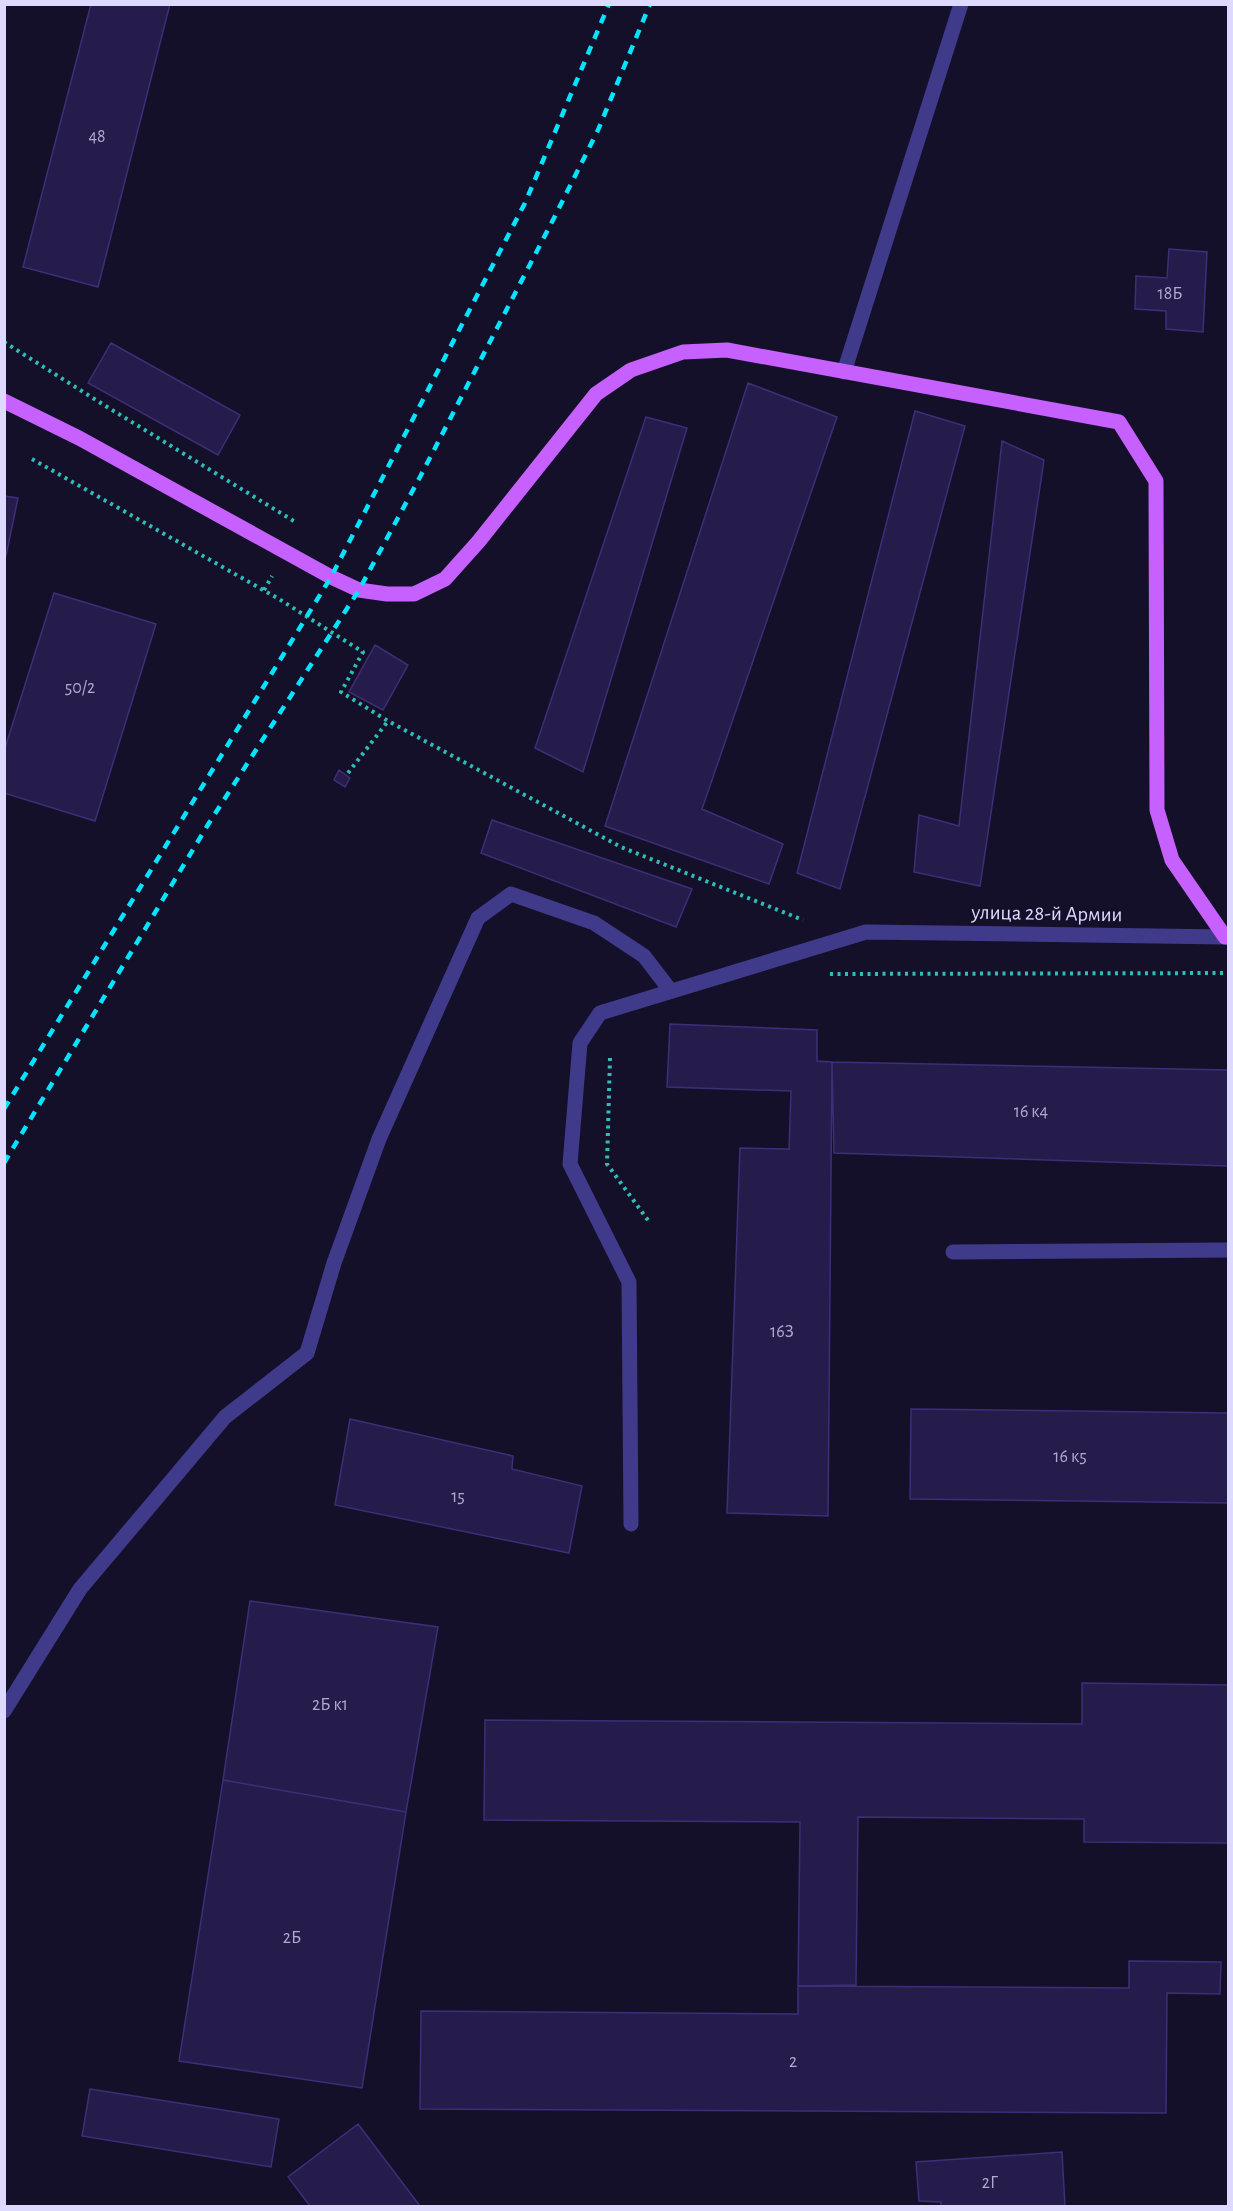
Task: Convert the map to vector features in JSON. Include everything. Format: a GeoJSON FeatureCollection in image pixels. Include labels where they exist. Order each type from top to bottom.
{"type":"FeatureCollection","features":[{"type":"Feature","properties":{"kind":"main road"},"geometry":{"type":"LineString","coordinates":[[4,401],[79,438],[331,577],[359,590],[387,594],[414,594],[445,579],[479,541],[596,394],[631,370],[683,352],[727,350],[1119,422],[1156,481],[1157,810],[1172,860],[1227,937]]}},
{"type":"Feature","properties":{"kind":"street"},"geometry":{"type":"LineString","coordinates":[[844,372],[961,4]]}},
{"type":"Feature","properties":{"kind":"street"},"geometry":{"type":"LineString","coordinates":[[4,1711],[80,1589],[134,1524],[225,1417],[307,1353],[334,1263],[379,1139],[478,918],[511,894],[594,923],[644,956],[670,990]]}},
{"type":"Feature","properties":{"kind":"street","name":"улица 28-й Армии"},"geometry":{"type":"LineString","coordinates":[[631,1524],[629,1282],[570,1164],[580,1043],[600,1013],[866,932],[1227,937]]}},
{"type":"Feature","properties":{"kind":"street"},"geometry":{"type":"LineString","coordinates":[[953,1252],[1228,1250]]}},
{"type":"Feature","properties":{"kind":"path"},"geometry":{"type":"LineString","coordinates":[[4,342],[304,527]]}},
{"type":"Feature","properties":{"kind":"path"},"geometry":{"type":"LineString","coordinates":[[32,459],[279,598],[363,652],[341,692],[387,721],[621,847],[798,919],[809,921]]}},
{"type":"Feature","properties":{"kind":"path"},"geometry":{"type":"LineString","coordinates":[[348,773],[387,721]]}},
{"type":"Feature","properties":{"kind":"path"},"geometry":{"type":"LineString","coordinates":[[821,976],[832,974],[1228,973]]}},
{"type":"Feature","properties":{"kind":"path"},"geometry":{"type":"LineString","coordinates":[[610,1052],[607,1164],[650,1223]]}},
{"type":"Feature","properties":{"kind":"building"},"geometry":{"type":"Polygon","coordinates":[[[91,4],[170,4],[98,287],[23,267],[91,4]]]}},
{"type":"Feature","properties":{"kind":"building"},"geometry":{"type":"Polygon","coordinates":[[[1169,249],[1207,252],[1203,332],[1166,329],[1166,311],[1135,309],[1136,276],[1167,278],[1169,249]]]}},
{"type":"Feature","properties":{"kind":"building"},"geometry":{"type":"Polygon","coordinates":[[[111,343],[240,415],[218,455],[88,383],[111,343]]]}},
{"type":"Feature","properties":{"kind":"building"},"geometry":{"type":"Polygon","coordinates":[[[748,383],[837,417],[702,809],[783,844],[769,884],[605,826],[748,383]]]}},
{"type":"Feature","properties":{"kind":"building"},"geometry":{"type":"Polygon","coordinates":[[[915,411],[965,426],[840,889],[797,873],[915,411]]]}},
{"type":"Feature","properties":{"kind":"building"},"geometry":{"type":"Polygon","coordinates":[[[646,417],[687,428],[583,772],[535,748],[646,417]]]}},
{"type":"Feature","properties":{"kind":"building"},"geometry":{"type":"Polygon","coordinates":[[[1002,441],[1044,460],[980,886],[914,872],[919,815],[959,826],[1002,441]]]}},
{"type":"Feature","properties":{"kind":"building"},"geometry":{"type":"Polygon","coordinates":[[[4,496],[18,498],[6,556],[4,556],[4,496]]]}},
{"type":"Feature","properties":{"kind":"building"},"geometry":{"type":"Polygon","coordinates":[[[54,593],[156,624],[95,821],[4,793],[4,751],[54,593]]]}},
{"type":"Feature","properties":{"kind":"building"},"geometry":{"type":"Polygon","coordinates":[[[375,645],[408,665],[383,710],[349,692],[375,645]]]}},
{"type":"Feature","properties":{"kind":"building"},"geometry":{"type":"Polygon","coordinates":[[[339,770],[350,778],[345,787],[334,780],[339,770]]]}},
{"type":"Feature","properties":{"kind":"building"},"geometry":{"type":"Polygon","coordinates":[[[492,820],[692,889],[676,927],[481,853],[492,820]]]}},
{"type":"Feature","properties":{"kind":"building"},"geometry":{"type":"Polygon","coordinates":[[[670,1024],[817,1030],[817,1061],[832,1062],[828,1516],[727,1513],[740,1148],[789,1149],[791,1091],[667,1087],[670,1024]]]}},
{"type":"Feature","properties":{"kind":"building"},"geometry":{"type":"Polygon","coordinates":[[[832,1062],[1228,1070],[1228,1166],[834,1153],[832,1062]]]}},
{"type":"Feature","properties":{"kind":"building"},"geometry":{"type":"Polygon","coordinates":[[[911,1409],[1228,1413],[1228,1503],[910,1499],[911,1409]]]}},
{"type":"Feature","properties":{"kind":"building"},"geometry":{"type":"Polygon","coordinates":[[[350,1419],[513,1456],[512,1469],[582,1486],[569,1553],[335,1505],[350,1419]]]}},
{"type":"Feature","properties":{"kind":"building"},"geometry":{"type":"Polygon","coordinates":[[[250,1601],[438,1627],[406,1812],[223,1780],[250,1601]]]}},
{"type":"Feature","properties":{"kind":"building"},"geometry":{"type":"Polygon","coordinates":[[[1082,1683],[1228,1685],[1228,1843],[1084,1842],[1084,1819],[858,1817],[856,1985],[798,1986],[800,1822],[484,1820],[485,1720],[1082,1724],[1082,1683]]]}},
{"type":"Feature","properties":{"kind":"building"},"geometry":{"type":"Polygon","coordinates":[[[223,1780],[406,1812],[362,2088],[179,2061],[223,1780]]]}},
{"type":"Feature","properties":{"kind":"building"},"geometry":{"type":"Polygon","coordinates":[[[1129,1961],[1221,1962],[1220,1994],[1167,1993],[1166,2113],[420,2109],[421,2011],[798,2014],[798,1986],[1129,1988],[1129,1961]]]}},
{"type":"Feature","properties":{"kind":"building"},"geometry":{"type":"Polygon","coordinates":[[[90,2089],[279,2119],[271,2167],[82,2136],[90,2089]]]}},
{"type":"Feature","properties":{"kind":"building"},"geometry":{"type":"Polygon","coordinates":[[[358,2124],[420,2206],[310,2206],[288,2177],[358,2124]]]}},
{"type":"Feature","properties":{"kind":"building"},"geometry":{"type":"Polygon","coordinates":[[[1062,2152],[1065,2206],[941,2206],[941,2202],[919,2201],[916,2162],[1062,2152]]]}},
{"type":"Feature","properties":{"kind":"railway"},"geometry":{"type":"LineString","coordinates":[[4,1109],[331,577],[525,203],[609,4]]}},
{"type":"Feature","properties":{"kind":"railway"},"geometry":{"type":"LineString","coordinates":[[4,1163],[209,823],[359,590],[420,477],[598,130],[650,4]]}}]}
